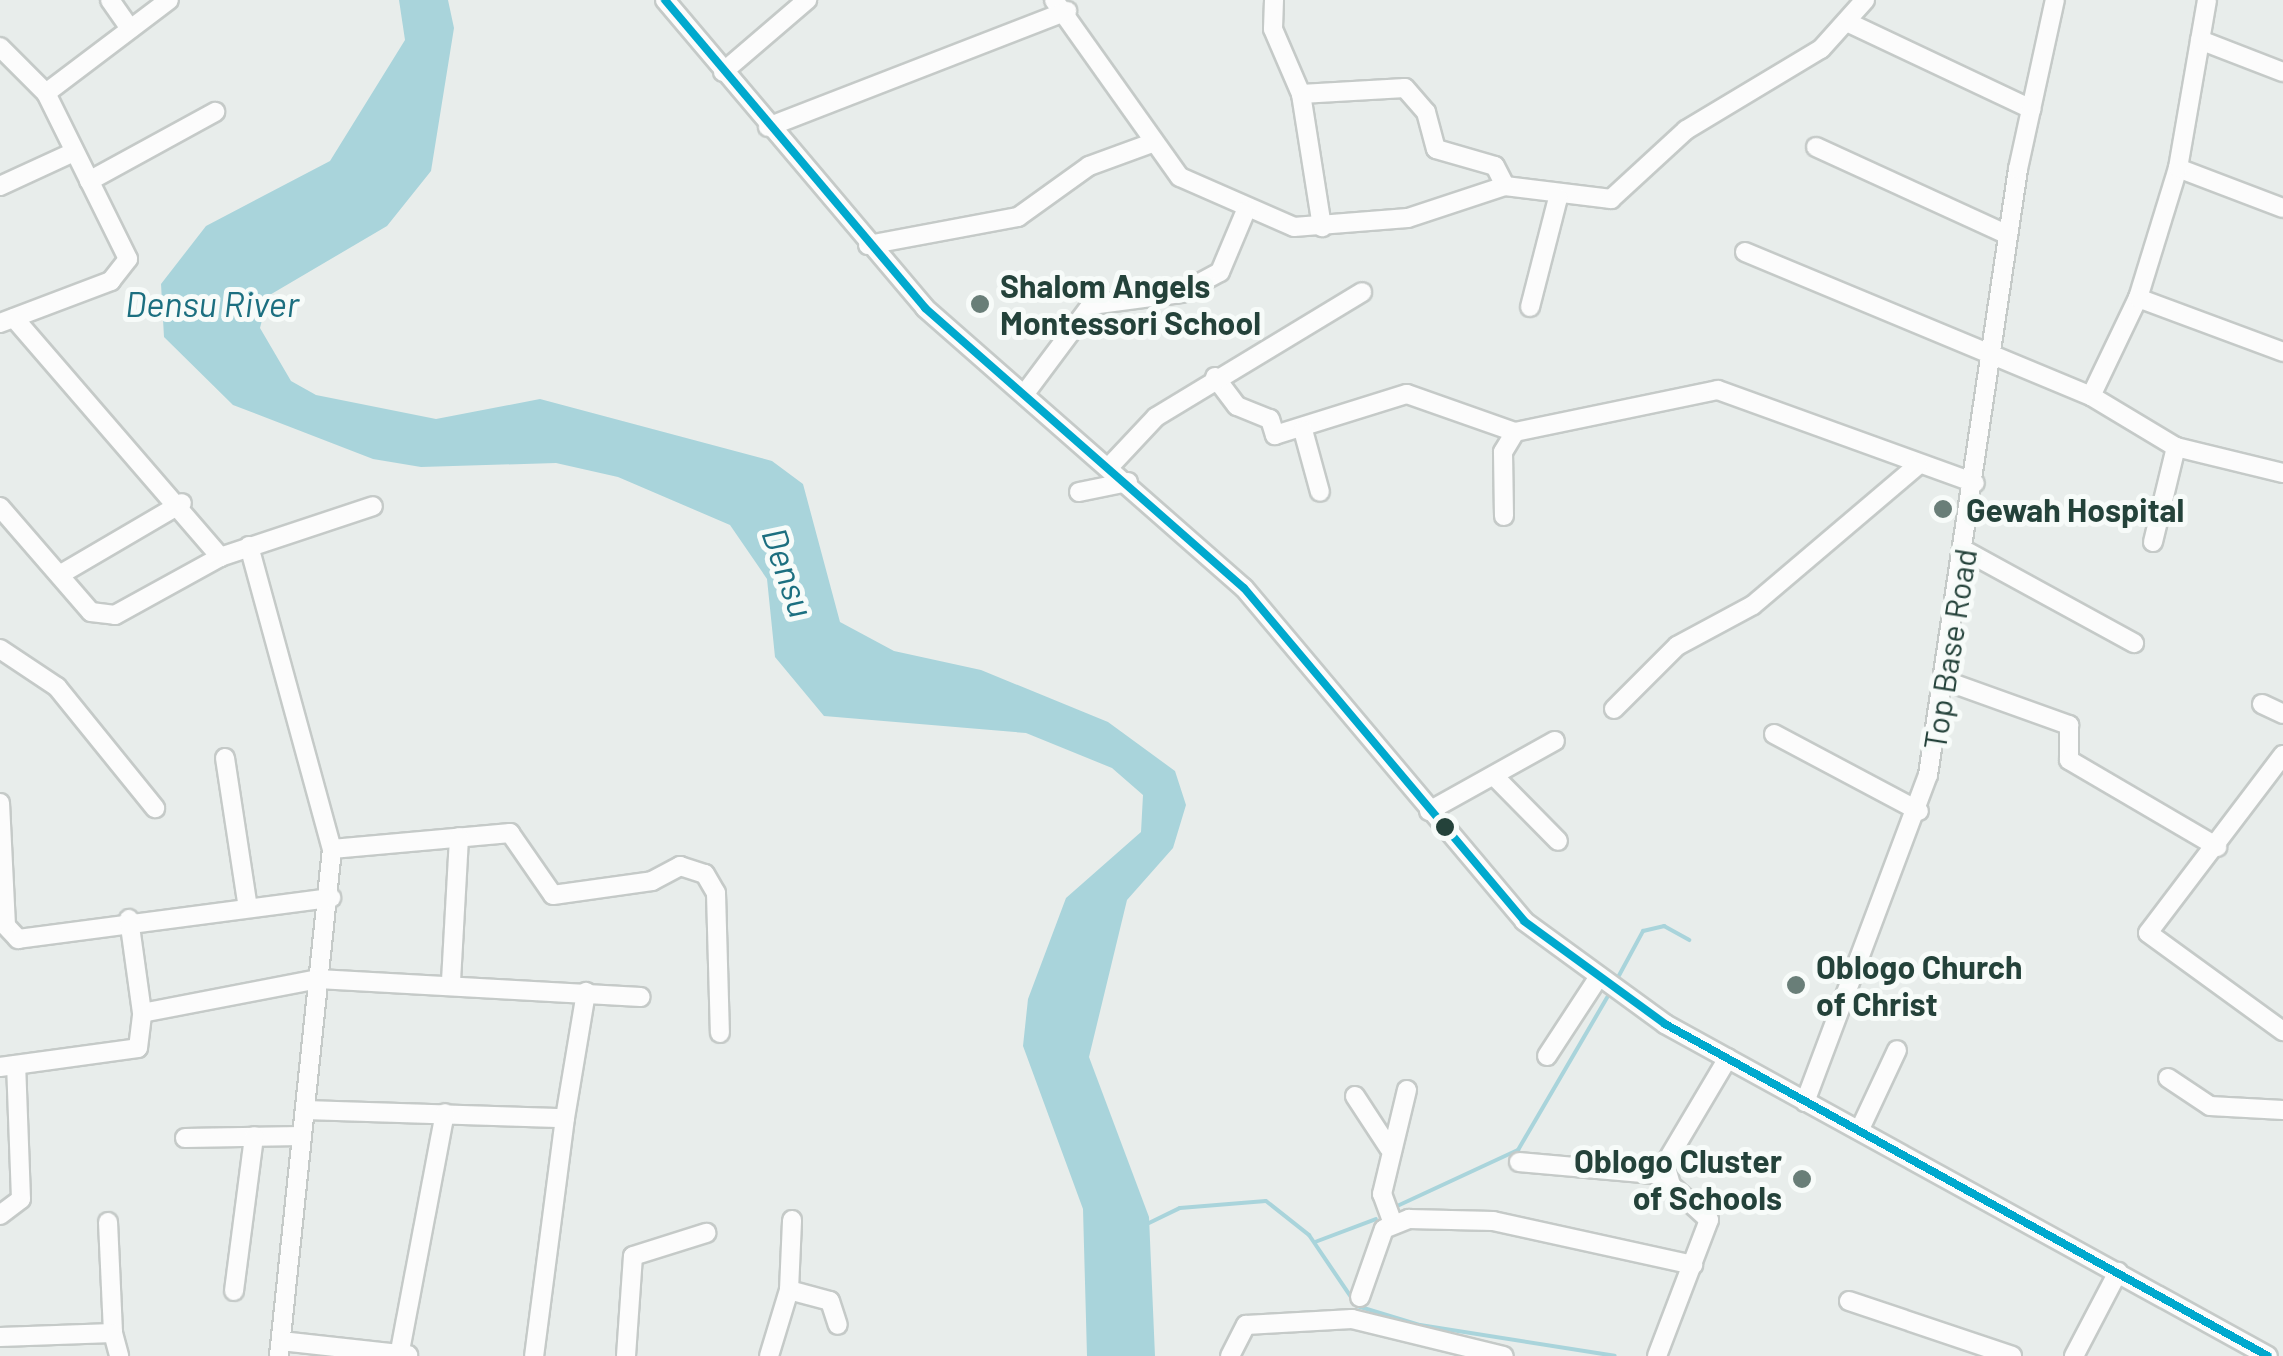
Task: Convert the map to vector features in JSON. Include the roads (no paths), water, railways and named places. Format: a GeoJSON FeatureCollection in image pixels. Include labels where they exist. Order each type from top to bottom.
{"type":"FeatureCollection","features":[{"type":"Feature","properties":{"kind":"street"},"geometry":{"type":"LineString","coordinates":[[110,0],[130,28]]}},
{"type":"Feature","properties":{"kind":"street"},"geometry":{"type":"LineString","coordinates":[[46,93],[170,0]]}},
{"type":"Feature","properties":{"kind":"street"},"geometry":{"type":"LineString","coordinates":[[664,0],[925,308],[1026,392],[1244,588],[1524,920],[1598,978],[1728,1058],[2268,1356]]}},
{"type":"Feature","properties":{"kind":"street"},"geometry":{"type":"LineString","coordinates":[[723,72],[807,0]]}},
{"type":"Feature","properties":{"kind":"street"},"geometry":{"type":"LineString","coordinates":[[1274,0],[1273,29],[1301,94],[1322,227]]}},
{"type":"Feature","properties":{"kind":"street"},"geometry":{"type":"LineString","coordinates":[[768,127],[1061,6],[1152,143],[1180,178],[1246,210],[1322,227],[1408,218],[1506,186],[1558,198],[1611,199],[1686,130],[1783,76],[1847,22],[1865,0]]}},
{"type":"Feature","properties":{"kind":"street","name":"Top Base Road"},"geometry":{"type":"LineString","coordinates":[[1805,1102],[1919,811],[1946,681],[2008,235],[2056,0]]}},
{"type":"Feature","properties":{"kind":"street"},"geometry":{"type":"LineString","coordinates":[[2091,396],[2138,298],[2178,168],[2207,0]]}},
{"type":"Feature","properties":{"kind":"street"},"geometry":{"type":"LineString","coordinates":[[1847,22],[2032,110]]}},
{"type":"Feature","properties":{"kind":"street"},"geometry":{"type":"LineString","coordinates":[[2200,40],[2283,72]]}},
{"type":"Feature","properties":{"kind":"street"},"geometry":{"type":"LineString","coordinates":[[0,46],[46,93],[128,259],[124,273],[7,320],[182,503],[220,557]]}},
{"type":"Feature","properties":{"kind":"street"},"geometry":{"type":"LineString","coordinates":[[1301,94],[1405,88],[1426,112],[1436,149],[1495,166],[1506,186]]}},
{"type":"Feature","properties":{"kind":"street"},"geometry":{"type":"LineString","coordinates":[[89,181],[215,112]]}},
{"type":"Feature","properties":{"kind":"street"},"geometry":{"type":"LineString","coordinates":[[868,245],[1018,217],[1089,166],[1152,143]]}},
{"type":"Feature","properties":{"kind":"street"},"geometry":{"type":"LineString","coordinates":[[1816,147],[2008,235]]}},
{"type":"Feature","properties":{"kind":"street"},"geometry":{"type":"LineString","coordinates":[[0,186],[74,152]]}},
{"type":"Feature","properties":{"kind":"street"},"geometry":{"type":"LineString","coordinates":[[2178,168],[2283,208]]}},
{"type":"Feature","properties":{"kind":"street"},"geometry":{"type":"LineString","coordinates":[[1530,307],[1558,198]]}},
{"type":"Feature","properties":{"kind":"street"},"geometry":{"type":"LineString","coordinates":[[1026,392],[1091,306],[1181,293],[1220,272],[1246,210]]}},
{"type":"Feature","properties":{"kind":"street"},"geometry":{"type":"LineString","coordinates":[[1745,252],[1993,360],[2038,367],[2176,447],[2283,473]]}},
{"type":"Feature","properties":{"kind":"street"},"geometry":{"type":"LineString","coordinates":[[1110,466],[1143,426],[1215,377],[1362,292]]}},
{"type":"Feature","properties":{"kind":"street"},"geometry":{"type":"LineString","coordinates":[[2138,298],[2283,352]]}},
{"type":"Feature","properties":{"kind":"street"},"geometry":{"type":"LineString","coordinates":[[1215,377],[1237,406],[1270,419],[1275,435],[1304,430],[1407,394],[1515,432],[1718,390],[1975,483]]}},
{"type":"Feature","properties":{"kind":"street"},"geometry":{"type":"LineString","coordinates":[[1304,430],[1320,492]]}},
{"type":"Feature","properties":{"kind":"street"},"geometry":{"type":"LineString","coordinates":[[1504,516],[1503,452],[1515,432]]}},
{"type":"Feature","properties":{"kind":"street"},"geometry":{"type":"LineString","coordinates":[[2154,542],[2176,447]]}},
{"type":"Feature","properties":{"kind":"street"},"geometry":{"type":"LineString","coordinates":[[1614,708],[1677,646],[1754,605],[1918,465]]}},
{"type":"Feature","properties":{"kind":"street"},"geometry":{"type":"LineString","coordinates":[[1079,492],[1128,482]]}},
{"type":"Feature","properties":{"kind":"street"},"geometry":{"type":"LineString","coordinates":[[61,574],[182,503]]}},
{"type":"Feature","properties":{"kind":"street"},"geometry":{"type":"LineString","coordinates":[[0,507],[91,612],[115,615],[220,557],[373,506]]}},
{"type":"Feature","properties":{"kind":"street"},"geometry":{"type":"LineString","coordinates":[[248,546],[332,848],[331,898],[318,979],[280,1348],[403,1354],[445,1113]]}},
{"type":"Feature","properties":{"kind":"street"},"geometry":{"type":"LineString","coordinates":[[1964,550],[2134,642]]}},
{"type":"Feature","properties":{"kind":"street"},"geometry":{"type":"LineString","coordinates":[[0,650],[57,687],[155,808]]}},
{"type":"Feature","properties":{"kind":"street"},"geometry":{"type":"LineString","coordinates":[[1946,681],[2069,725],[2069,760],[2217,847]]}},
{"type":"Feature","properties":{"kind":"street"},"geometry":{"type":"LineString","coordinates":[[2262,704],[2283,714]]}},
{"type":"Feature","properties":{"kind":"street"},"geometry":{"type":"LineString","coordinates":[[1774,734],[1919,811]]}},
{"type":"Feature","properties":{"kind":"street"},"geometry":{"type":"LineString","coordinates":[[1430,810],[1555,741]]}},
{"type":"Feature","properties":{"kind":"street"},"geometry":{"type":"LineString","coordinates":[[2279,1020],[2148,934],[2283,754]]}},
{"type":"Feature","properties":{"kind":"street"},"geometry":{"type":"LineString","coordinates":[[226,758],[247,902]]}},
{"type":"Feature","properties":{"kind":"street"},"geometry":{"type":"LineString","coordinates":[[1494,776],[1558,841]]}},
{"type":"Feature","properties":{"kind":"street"},"geometry":{"type":"LineString","coordinates":[[0,803],[9,936],[247,902],[331,898]]}},
{"type":"Feature","properties":{"kind":"street"},"geometry":{"type":"LineString","coordinates":[[332,848],[510,833],[554,895],[652,881],[680,866],[705,874],[716,893],[720,1033]]}},
{"type":"Feature","properties":{"kind":"street"},"geometry":{"type":"LineString","coordinates":[[451,982],[460,837]]}},
{"type":"Feature","properties":{"kind":"street"},"geometry":{"type":"LineString","coordinates":[[0,1215],[21,1198],[8,1066],[138,1048],[142,1013],[130,919]]}},
{"type":"Feature","properties":{"kind":"street"},"geometry":{"type":"LineString","coordinates":[[1547,1056],[1598,978]]}},
{"type":"Feature","properties":{"kind":"street"},"geometry":{"type":"LineString","coordinates":[[142,1013],[318,979],[451,982],[640,997]]}},
{"type":"Feature","properties":{"kind":"street"},"geometry":{"type":"LineString","coordinates":[[534,1356],[586,992]]}},
{"type":"Feature","properties":{"kind":"street"},"geometry":{"type":"LineString","coordinates":[[1860,1129],[1896,1050]]}},
{"type":"Feature","properties":{"kind":"street"},"geometry":{"type":"LineString","coordinates":[[1664,1174],[1728,1058]]}},
{"type":"Feature","properties":{"kind":"street"},"geometry":{"type":"LineString","coordinates":[[2168,1078],[2210,1106],[2283,1110]]}},
{"type":"Feature","properties":{"kind":"street"},"geometry":{"type":"LineString","coordinates":[[1360,1297],[1392,1221],[1382,1194],[1389,1148],[1408,1090]]}},
{"type":"Feature","properties":{"kind":"street"},"geometry":{"type":"LineString","coordinates":[[1355,1096],[1389,1148]]}},
{"type":"Feature","properties":{"kind":"street"},"geometry":{"type":"LineString","coordinates":[[305,1110],[565,1118]]}},
{"type":"Feature","properties":{"kind":"street"},"geometry":{"type":"LineString","coordinates":[[234,1291],[254,1136]]}},
{"type":"Feature","properties":{"kind":"street"},"geometry":{"type":"LineString","coordinates":[[185,1138],[302,1136]]}},
{"type":"Feature","properties":{"kind":"street"},"geometry":{"type":"LineString","coordinates":[[1519,1162],[1664,1174],[1708,1210],[1693,1265],[1657,1356]]}},
{"type":"Feature","properties":{"kind":"street"},"geometry":{"type":"LineString","coordinates":[[770,1356],[789,1290],[792,1220]]}},
{"type":"Feature","properties":{"kind":"street"},"geometry":{"type":"LineString","coordinates":[[1392,1221],[1494,1222],[1693,1265]]}},
{"type":"Feature","properties":{"kind":"street"},"geometry":{"type":"LineString","coordinates":[[108,1222],[113,1333],[118,1356]]}},
{"type":"Feature","properties":{"kind":"street"},"geometry":{"type":"LineString","coordinates":[[626,1356],[633,1256],[706,1233]]}},
{"type":"Feature","properties":{"kind":"street"},"geometry":{"type":"LineString","coordinates":[[2074,1356],[2118,1272]]}},
{"type":"Feature","properties":{"kind":"street"},"geometry":{"type":"LineString","coordinates":[[789,1290],[830,1301],[838,1324]]}},
{"type":"Feature","properties":{"kind":"street"},"geometry":{"type":"LineString","coordinates":[[1849,1301],[1982,1352],[2012,1356]]}},
{"type":"Feature","properties":{"kind":"street"},"geometry":{"type":"LineString","coordinates":[[1230,1356],[1246,1325],[1352,1319],[1504,1356]]}},
{"type":"Feature","properties":{"kind":"street"},"geometry":{"type":"LineString","coordinates":[[0,1338],[113,1333]]}},
{"type":"Feature","properties":{"kind":"water","name":"Densu River"},"geometry":{"type":"Polygon","coordinates":[[[399,0],[448,0],[454,28],[431,171],[387,226],[268,296],[260,328],[291,381],[316,395],[436,419],[540,399],[772,461],[803,484],[840,622],[894,651],[981,670],[1108,722],[1175,771],[1186,805],[1173,848],[1127,900],[1089,1057],[1149,1217],[1155,1356],[1087,1356],[1083,1209],[1023,1046],[1028,999],[1066,898],[1141,832],[1143,795],[1112,768],[1026,733],[824,716],[775,657],[767,579],[730,525],[618,477],[556,463],[421,467],[373,459],[233,405],[164,337],[161,284],[206,226],[330,161],[405,40],[399,0]]]}},
{"type":"Feature","properties":{"kind":"waterway"},"geometry":{"type":"LineString","coordinates":[[1616,981],[1643,931],[1664,926],[1689,940]]}},
{"type":"Feature","properties":{"kind":"waterway"},"geometry":{"type":"LineString","coordinates":[[1395,1207],[1518,1150],[1608,996]]}},
{"type":"Feature","properties":{"kind":"waterway"},"geometry":{"type":"LineString","coordinates":[[1149,1223],[1180,1208],[1266,1201],[1309,1235],[1357,1306],[1420,1325],[1615,1356]]}},
{"type":"Feature","properties":{"kind":"waterway"},"geometry":{"type":"LineString","coordinates":[[1315,1242],[1376,1219]]}},
{"type":"Feature","properties":{"kind":"place","name":"Shalom Angels Montessori School"},"geometry":{"type":"Point","coordinates":[980,304]}},
{"type":"Feature","properties":{"kind":"place","name":"Gewah Hospital"},"geometry":{"type":"Point","coordinates":[1943,509]}},
{"type":"Feature","properties":{"kind":"place","name":"Oblogo Church of Christ"},"geometry":{"type":"Point","coordinates":[1796,985]}},
{"type":"Feature","properties":{"kind":"place","name":"Oblogo Cluster of Schools"},"geometry":{"type":"Point","coordinates":[1802,1179]}},
{"type":"Feature","properties":{"kind":"water label","name":"Densu"},"geometry":{"type":"Point","coordinates":[789,572]}}]}
